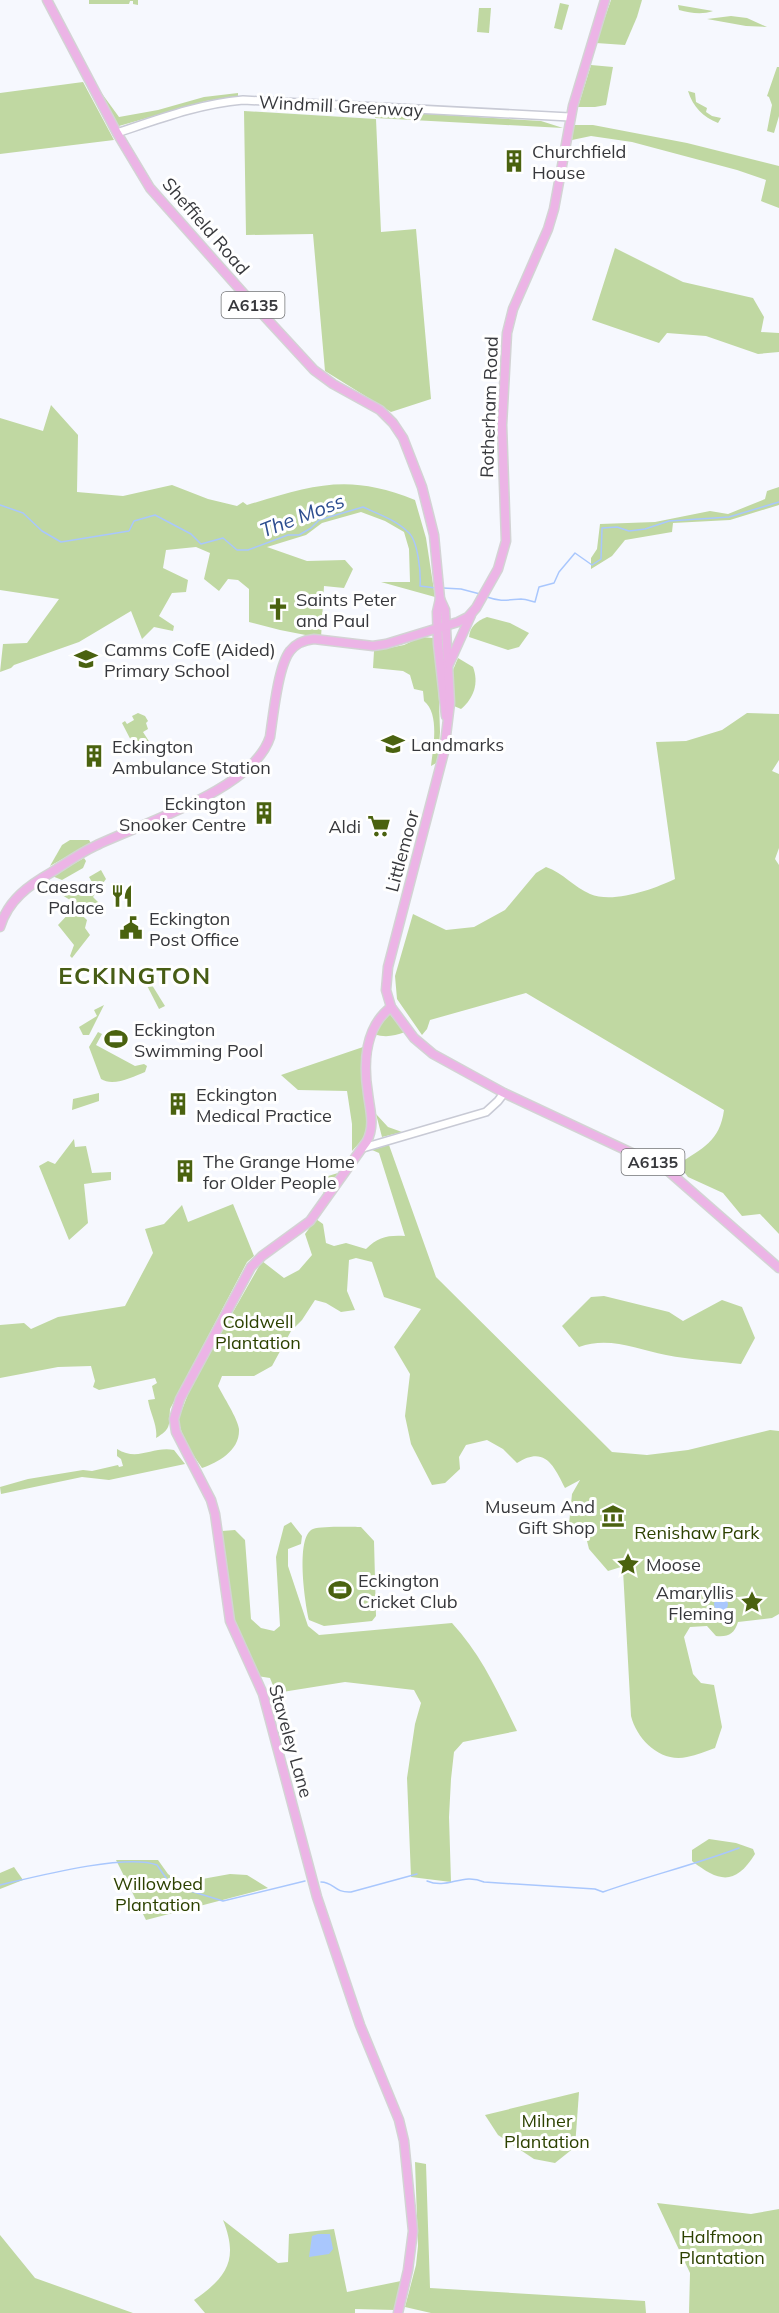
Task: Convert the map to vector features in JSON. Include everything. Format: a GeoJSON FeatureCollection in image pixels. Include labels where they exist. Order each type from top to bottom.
{"type":"FeatureCollection","features":[{"type":"Feature","properties":{"kind":"main road","name":"Sheffield Road"},"geometry":{"type":"LineString","coordinates":[[47,0],[117,133],[150,188],[314,369],[333,384],[380,410],[403,438],[416,467],[429,509],[434,535],[442,627]]}},
{"type":"Feature","properties":{"kind":"main road","name":"Rotherham Road"},"geometry":{"type":"LineString","coordinates":[[448,666],[472,612],[497,570],[506,542],[502,425],[507,333],[516,301],[551,219],[570,117],[605,0]]}},
{"type":"Feature","properties":{"kind":"main road"},"geometry":{"type":"LineString","coordinates":[[0,927],[12,901],[35,882],[94,846],[142,827],[227,784],[244,772],[261,755],[270,737],[284,662],[289,652],[297,644],[314,639],[373,646],[386,644],[465,619],[472,612]]}},
{"type":"Feature","properties":{"kind":"main road","name":"Littlemoor"},"geometry":{"type":"LineString","coordinates":[[442,627],[441,657],[446,720]]}},
{"type":"Feature","properties":{"kind":"main road","name":"Littlemoor"},"geometry":{"type":"LineString","coordinates":[[390,1007],[386,990],[388,967],[444,752],[446,720],[450,703],[448,666],[442,627]]}},
{"type":"Feature","properties":{"kind":"main road"},"geometry":{"type":"LineString","coordinates":[[363,1148],[372,1126],[365,1072],[368,1047],[375,1023],[390,1007]]}},
{"type":"Feature","properties":{"kind":"main road","name":"A6135"},"geometry":{"type":"LineString","coordinates":[[390,1007],[414,1038],[433,1054],[504,1093],[666,1169],[779,1268]]}},
{"type":"Feature","properties":{"kind":"main road","name":"Staveley Lane"},"geometry":{"type":"LineString","coordinates":[[363,1148],[310,1221],[262,1256],[251,1267],[180,1399],[174,1419],[177,1438],[211,1500],[230,1620],[263,1694],[317,1897],[360,2025],[401,2130],[408,2168],[413,2231],[408,2270],[398,2313]]}},
{"type":"Feature","properties":{"kind":"street","name":"Windmill Greenway"},"geometry":{"type":"LineString","coordinates":[[117,133],[191,108],[243,100],[570,117]]}},
{"type":"Feature","properties":{"kind":"street"},"geometry":{"type":"LineString","coordinates":[[363,1148],[486,1112],[504,1093]]}},
{"type":"Feature","properties":{"kind":"green space"},"geometry":{"type":"Polygon","coordinates":[[[89,0],[138,0],[138,5],[133,4],[133,1],[129,4],[89,4],[89,0]]]}},
{"type":"Feature","properties":{"kind":"green space"},"geometry":{"type":"Polygon","coordinates":[[[611,0],[642,0],[625,45],[596,43],[611,0]]]}},
{"type":"Feature","properties":{"kind":"green space"},"geometry":{"type":"Polygon","coordinates":[[[560,3],[569,5],[562,30],[554,28],[560,3]]]}},
{"type":"Feature","properties":{"kind":"green space"},"geometry":{"type":"Polygon","coordinates":[[[678,5],[713,11],[687,12],[679,10],[678,5]]]}},
{"type":"Feature","properties":{"kind":"green space"},"geometry":{"type":"Polygon","coordinates":[[[479,8],[491,8],[489,33],[477,32],[479,8]]]}},
{"type":"Feature","properties":{"kind":"green space"},"geometry":{"type":"Polygon","coordinates":[[[731,16],[747,18],[767,27],[707,19],[731,16]]]}},
{"type":"Feature","properties":{"kind":"green space"},"geometry":{"type":"Polygon","coordinates":[[[591,65],[613,67],[606,105],[578,107],[591,65]]]}},
{"type":"Feature","properties":{"kind":"green space"},"geometry":{"type":"Polygon","coordinates":[[[777,67],[779,67],[779,116],[774,133],[767,131],[772,105],[767,96],[777,67]]]}},
{"type":"Feature","properties":{"kind":"green space"},"geometry":{"type":"Polygon","coordinates":[[[92,80],[119,117],[158,110],[204,97],[238,93],[238,96],[206,101],[119,126],[115,124],[92,80]]]}},
{"type":"Feature","properties":{"kind":"green space"},"geometry":{"type":"Polygon","coordinates":[[[83,82],[114,140],[0,154],[0,93],[83,82]]]}},
{"type":"Feature","properties":{"kind":"green space"},"geometry":{"type":"Polygon","coordinates":[[[688,91],[695,93],[696,102],[707,108],[706,112],[721,118],[718,123],[699,111],[688,91]]]}},
{"type":"Feature","properties":{"kind":"green space"},"geometry":{"type":"Polygon","coordinates":[[[244,111],[376,119],[381,232],[416,229],[431,399],[391,412],[325,371],[313,234],[246,235],[244,111]]]}},
{"type":"Feature","properties":{"kind":"green space"},"geometry":{"type":"Polygon","coordinates":[[[380,111],[541,121],[563,128],[375,118],[380,111]]]}},
{"type":"Feature","properties":{"kind":"green space"},"geometry":{"type":"Polygon","coordinates":[[[574,125],[593,125],[687,143],[779,166],[779,208],[761,201],[766,180],[632,142],[591,136],[572,140],[574,125]]]}},
{"type":"Feature","properties":{"kind":"green space"},"geometry":{"type":"Polygon","coordinates":[[[615,248],[683,282],[753,298],[764,317],[761,332],[779,333],[779,352],[758,354],[706,336],[667,333],[659,343],[592,320],[615,248]]]}},
{"type":"Feature","properties":{"kind":"green space"},"geometry":{"type":"Polygon","coordinates":[[[51,405],[78,435],[77,492],[123,496],[172,485],[208,499],[237,506],[243,502],[247,505],[312,488],[350,484],[391,492],[415,500],[426,538],[435,597],[381,582],[410,582],[409,549],[404,532],[385,521],[361,512],[322,523],[306,535],[267,547],[307,561],[345,560],[353,569],[344,588],[324,586],[321,638],[249,622],[249,589],[238,580],[228,579],[219,591],[204,579],[210,553],[196,547],[166,550],[163,568],[188,580],[186,592],[172,593],[159,616],[174,626],[173,631],[154,627],[142,639],[131,611],[79,642],[0,672],[3,644],[27,643],[59,599],[0,590],[0,418],[43,431],[51,405]]]}},
{"type":"Feature","properties":{"kind":"green space"},"geometry":{"type":"Polygon","coordinates":[[[779,487],[779,505],[730,520],[673,523],[672,532],[625,540],[612,556],[591,569],[591,558],[597,549],[600,524],[655,522],[710,511],[728,514],[765,499],[767,491],[779,487]]]}},
{"type":"Feature","properties":{"kind":"green space"},"geometry":{"type":"Polygon","coordinates":[[[487,617],[510,623],[529,633],[519,647],[508,650],[469,637],[475,624],[487,617]]]}},
{"type":"Feature","properties":{"kind":"green space"},"geometry":{"type":"Polygon","coordinates":[[[421,637],[433,638],[437,641],[440,732],[438,762],[431,766],[434,723],[429,707],[424,701],[423,691],[414,689],[410,675],[403,671],[373,668],[374,651],[404,645],[421,637]]]}},
{"type":"Feature","properties":{"kind":"green space"},"geometry":{"type":"Polygon","coordinates":[[[458,658],[473,667],[475,673],[474,690],[461,709],[454,706],[453,670],[458,658]]]}},
{"type":"Feature","properties":{"kind":"green space"},"geometry":{"type":"Polygon","coordinates":[[[138,713],[145,716],[148,721],[146,723],[148,729],[143,732],[152,746],[138,754],[122,723],[125,721],[127,724],[134,720],[132,716],[138,713]]]}},
{"type":"Feature","properties":{"kind":"green space"},"geometry":{"type":"Polygon","coordinates":[[[747,713],[779,714],[779,760],[772,771],[779,774],[779,848],[775,859],[779,865],[779,1234],[760,1214],[742,1216],[723,1193],[688,1177],[678,1164],[714,1137],[722,1121],[724,1110],[526,993],[430,1020],[422,1035],[397,999],[395,976],[413,914],[446,930],[474,927],[505,910],[536,873],[546,867],[584,891],[599,897],[633,894],[675,879],[656,742],[686,741],[722,730],[747,713]]]}},
{"type":"Feature","properties":{"kind":"green space"},"geometry":{"type":"Polygon","coordinates":[[[70,840],[89,840],[91,843],[50,866],[62,845],[70,840]]]}},
{"type":"Feature","properties":{"kind":"green space"},"geometry":{"type":"Polygon","coordinates":[[[84,858],[86,861],[83,868],[62,880],[52,876],[84,858]]]}},
{"type":"Feature","properties":{"kind":"green space"},"geometry":{"type":"Polygon","coordinates":[[[101,870],[106,879],[93,897],[99,903],[93,909],[97,916],[93,915],[88,907],[83,908],[62,895],[62,892],[82,881],[83,884],[92,882],[89,877],[101,870]]]}},
{"type":"Feature","properties":{"kind":"green space"},"geometry":{"type":"Polygon","coordinates":[[[74,908],[87,920],[85,928],[90,935],[72,958],[70,956],[74,945],[58,925],[74,908]]]}},
{"type":"Feature","properties":{"kind":"green space"},"geometry":{"type":"Polygon","coordinates":[[[142,969],[165,1006],[159,1009],[139,970],[142,969]]]}},
{"type":"Feature","properties":{"kind":"green space"},"geometry":{"type":"Polygon","coordinates":[[[104,1005],[89,1035],[83,1035],[79,1027],[97,1016],[94,1010],[104,1005]]]}},
{"type":"Feature","properties":{"kind":"green space"},"geometry":{"type":"Polygon","coordinates":[[[389,1013],[405,1032],[390,1036],[374,1034],[389,1013]]]}},
{"type":"Feature","properties":{"kind":"green space"},"geometry":{"type":"Polygon","coordinates":[[[98,1032],[102,1034],[96,1045],[135,1066],[144,1064],[147,1066],[145,1072],[117,1082],[101,1079],[89,1047],[98,1032]]]}},
{"type":"Feature","properties":{"kind":"green space"},"geometry":{"type":"Polygon","coordinates":[[[363,1047],[361,1071],[367,1118],[366,1132],[352,1151],[352,1124],[347,1091],[298,1090],[281,1075],[363,1047]]]}},
{"type":"Feature","properties":{"kind":"green space"},"geometry":{"type":"Polygon","coordinates":[[[99,1093],[99,1101],[72,1110],[73,1099],[99,1093]]]}},
{"type":"Feature","properties":{"kind":"green space"},"geometry":{"type":"Polygon","coordinates":[[[376,1114],[388,1127],[402,1132],[382,1137],[376,1114]]]}},
{"type":"Feature","properties":{"kind":"green space"},"geometry":{"type":"Polygon","coordinates":[[[74,1139],[75,1147],[86,1146],[92,1173],[111,1172],[111,1180],[84,1184],[88,1223],[69,1240],[39,1166],[48,1161],[55,1164],[74,1139]]]}},
{"type":"Feature","properties":{"kind":"green space","name":"Renishaw Park"},"geometry":{"type":"Polygon","coordinates":[[[389,1145],[436,1277],[612,1452],[647,1455],[688,1450],[770,1430],[779,1431],[779,1614],[772,1618],[738,1622],[733,1632],[724,1636],[716,1636],[707,1626],[690,1627],[684,1637],[693,1674],[701,1683],[714,1685],[722,1727],[715,1748],[687,1757],[668,1756],[659,1753],[644,1741],[634,1725],[631,1716],[623,1570],[621,1567],[608,1571],[589,1549],[586,1537],[569,1524],[572,1494],[580,1480],[565,1488],[557,1472],[547,1460],[535,1456],[517,1463],[503,1449],[487,1440],[466,1445],[459,1457],[460,1469],[445,1483],[432,1485],[411,1444],[405,1416],[410,1374],[394,1347],[421,1309],[384,1297],[372,1262],[356,1258],[349,1260],[347,1291],[355,1310],[341,1312],[326,1303],[315,1300],[302,1320],[291,1331],[272,1366],[254,1376],[222,1376],[218,1386],[239,1429],[236,1444],[227,1454],[202,1468],[185,1443],[178,1420],[192,1384],[262,1261],[284,1278],[299,1270],[312,1255],[305,1234],[316,1219],[323,1224],[326,1243],[334,1246],[346,1243],[366,1249],[384,1238],[405,1236],[379,1153],[372,1150],[389,1145]]]}},
{"type":"Feature","properties":{"kind":"green space"},"geometry":{"type":"Polygon","coordinates":[[[338,1173],[324,1193],[315,1180],[338,1173]]]}},
{"type":"Feature","properties":{"kind":"green space"},"geometry":{"type":"Polygon","coordinates":[[[233,1204],[254,1256],[247,1262],[170,1409],[168,1427],[161,1435],[156,1438],[156,1429],[148,1400],[155,1399],[152,1386],[157,1383],[155,1378],[99,1390],[93,1387],[95,1381],[91,1366],[58,1367],[0,1378],[0,1325],[24,1323],[31,1329],[58,1317],[125,1306],[153,1253],[145,1229],[164,1224],[182,1205],[188,1222],[233,1204]]]}},
{"type":"Feature","properties":{"kind":"green space"},"geometry":{"type":"Polygon","coordinates":[[[604,1296],[669,1312],[683,1321],[722,1300],[742,1307],[755,1338],[741,1364],[675,1357],[612,1343],[579,1347],[562,1326],[591,1297],[604,1296]]]}},
{"type":"Feature","properties":{"kind":"green space"},"geometry":{"type":"Polygon","coordinates":[[[117,1449],[132,1454],[174,1450],[185,1464],[109,1480],[82,1477],[1,1494],[0,1487],[28,1479],[123,1466],[121,1459],[117,1456],[117,1449]]]}},
{"type":"Feature","properties":{"kind":"green space"},"geometry":{"type":"Polygon","coordinates":[[[291,1522],[302,1536],[301,1544],[288,1549],[288,1566],[308,1626],[319,1635],[452,1623],[481,1661],[517,1731],[463,1742],[454,1752],[449,1817],[451,1882],[411,1877],[407,1778],[415,1724],[421,1703],[414,1690],[345,1682],[276,1693],[270,1678],[257,1676],[237,1633],[232,1613],[222,1531],[235,1530],[245,1540],[251,1619],[261,1628],[274,1631],[280,1626],[276,1557],[284,1526],[291,1522]]]}},
{"type":"Feature","properties":{"kind":"green space","name":"Eckington Cricket Club"},"geometry":{"type":"Polygon","coordinates":[[[361,1527],[374,1541],[376,1616],[372,1621],[324,1626],[309,1620],[303,1571],[304,1544],[307,1534],[317,1528],[361,1527]]]}},
{"type":"Feature","properties":{"kind":"green space"},"geometry":{"type":"Polygon","coordinates":[[[709,1839],[736,1843],[753,1849],[755,1854],[741,1872],[733,1876],[719,1876],[692,1861],[692,1850],[709,1839]]]}},
{"type":"Feature","properties":{"kind":"green space","name":"Willowbed Plantation"},"geometry":{"type":"Polygon","coordinates":[[[116,1860],[158,1860],[168,1874],[180,1883],[230,1874],[247,1875],[268,1888],[146,1920],[116,1860]]]}},
{"type":"Feature","properties":{"kind":"green space"},"geometry":{"type":"Polygon","coordinates":[[[14,1867],[23,1880],[0,1889],[0,1873],[14,1867]]]}},
{"type":"Feature","properties":{"kind":"green space","name":"Milner Plantation"},"geometry":{"type":"Polygon","coordinates":[[[579,2092],[575,2147],[555,2163],[534,2159],[498,2135],[485,2115],[579,2092]]]}},
{"type":"Feature","properties":{"kind":"green space"},"geometry":{"type":"Polygon","coordinates":[[[415,2162],[426,2164],[430,2288],[645,2301],[646,2313],[431,2313],[405,2307],[416,2265],[418,2246],[415,2162]]]}},
{"type":"Feature","properties":{"kind":"green space","name":"Halfmoon Plantation"},"geometry":{"type":"Polygon","coordinates":[[[657,2203],[751,2214],[779,2209],[779,2313],[689,2313],[690,2273],[657,2203]]]}},
{"type":"Feature","properties":{"kind":"green space"},"geometry":{"type":"Polygon","coordinates":[[[223,2220],[278,2263],[288,2262],[289,2234],[334,2229],[347,2292],[401,2281],[395,2310],[355,2309],[355,2313],[205,2313],[194,2300],[222,2275],[230,2257],[228,2234],[223,2220]]]}},
{"type":"Feature","properties":{"kind":"green space"},"geometry":{"type":"Polygon","coordinates":[[[0,2235],[35,2278],[133,2313],[0,2313],[0,2235]]]}},
{"type":"Feature","properties":{"kind":"water"},"geometry":{"type":"Polygon","coordinates":[[[718,1597],[724,1597],[728,1604],[724,1611],[718,1611],[714,1607],[714,1601],[718,1597]]]}},
{"type":"Feature","properties":{"kind":"water"},"geometry":{"type":"Polygon","coordinates":[[[330,2234],[333,2249],[329,2254],[309,2257],[312,2236],[330,2234]]]}},
{"type":"Feature","properties":{"kind":"waterway","name":"The Moss"},"geometry":{"type":"LineString","coordinates":[[487,597],[535,602],[539,587],[554,583],[559,572],[575,553],[592,565],[601,559],[602,528],[617,527],[629,531],[645,529],[669,521],[729,517],[779,502]]}},
{"type":"Feature","properties":{"kind":"waterway","name":"The Moss"},"geometry":{"type":"LineString","coordinates":[[0,505],[23,513],[42,531],[61,542],[129,531],[134,521],[155,515],[191,534],[201,544],[223,538],[237,550],[248,550],[288,535],[299,535],[319,520],[363,507],[392,521],[408,532],[416,549],[420,586],[436,588]]}},
{"type":"Feature","properties":{"kind":"waterway","name":"The Moss"},"geometry":{"type":"LineString","coordinates":[[443,588],[461,589],[480,594]]}},
{"type":"Feature","properties":{"kind":"waterway"},"geometry":{"type":"LineString","coordinates":[[427,1881],[442,1884],[476,1879],[484,1882],[595,1889],[603,1892],[739,1848]]}},
{"type":"Feature","properties":{"kind":"waterway"},"geometry":{"type":"LineString","coordinates":[[0,1885],[56,1872],[124,1862],[157,1865],[171,1885],[223,1901],[305,1881]]}},
{"type":"Feature","properties":{"kind":"waterway"},"geometry":{"type":"LineString","coordinates":[[321,1882],[341,1891],[351,1892],[417,1874]]}},
{"type":"Feature","properties":{"kind":"place","name":"Churchfield House"},"geometry":{"type":"Point","coordinates":[514,161]}},
{"type":"Feature","properties":{"kind":"place","name":"Saints Peter and Paul"},"geometry":{"type":"Point","coordinates":[278,609]}},
{"type":"Feature","properties":{"kind":"place","name":"Camms CofE (Aided) Primary School"},"geometry":{"type":"Point","coordinates":[86,659]}},
{"type":"Feature","properties":{"kind":"place","name":"Landmarks"},"geometry":{"type":"Point","coordinates":[393,744]}},
{"type":"Feature","properties":{"kind":"place","name":"Eckington Ambulance Station"},"geometry":{"type":"Point","coordinates":[94,756]}},
{"type":"Feature","properties":{"kind":"place","name":"Eckington Snooker Centre"},"geometry":{"type":"Point","coordinates":[264,813]}},
{"type":"Feature","properties":{"kind":"place","name":"Aldi"},"geometry":{"type":"Point","coordinates":[379,826]}},
{"type":"Feature","properties":{"kind":"place","name":"Caesars Palace"},"geometry":{"type":"Point","coordinates":[122,896]}},
{"type":"Feature","properties":{"kind":"place","name":"Eckington Post Office"},"geometry":{"type":"Point","coordinates":[131,928]}},
{"type":"Feature","properties":{"kind":"place","name":"Eckington Swimming Pool"},"geometry":{"type":"Point","coordinates":[116,1039]}},
{"type":"Feature","properties":{"kind":"place","name":"Eckington Medical Practice"},"geometry":{"type":"Point","coordinates":[178,1104]}},
{"type":"Feature","properties":{"kind":"place","name":"The Grange Home for Older People"},"geometry":{"type":"Point","coordinates":[185,1171]}},
{"type":"Feature","properties":{"kind":"place","name":"Museum And Gift Shop"},"geometry":{"type":"Point","coordinates":[613,1516]}},
{"type":"Feature","properties":{"kind":"place","name":"Moose"},"geometry":{"type":"Point","coordinates":[628,1564]}},
{"type":"Feature","properties":{"kind":"place","name":"Eckington Cricket Club"},"geometry":{"type":"Point","coordinates":[340,1590]}},
{"type":"Feature","properties":{"kind":"place","name":"Amaryllis Fleming"},"geometry":{"type":"Point","coordinates":[752,1602]}},
{"type":"Feature","properties":{"kind":"district","name":"ECKINGTON"},"geometry":{"type":"Point","coordinates":[135,975]}},
{"type":"Feature","properties":{"kind":"park label","name":"Coldwell Plantation"},"geometry":{"type":"Point","coordinates":[258,1331]}}]}
